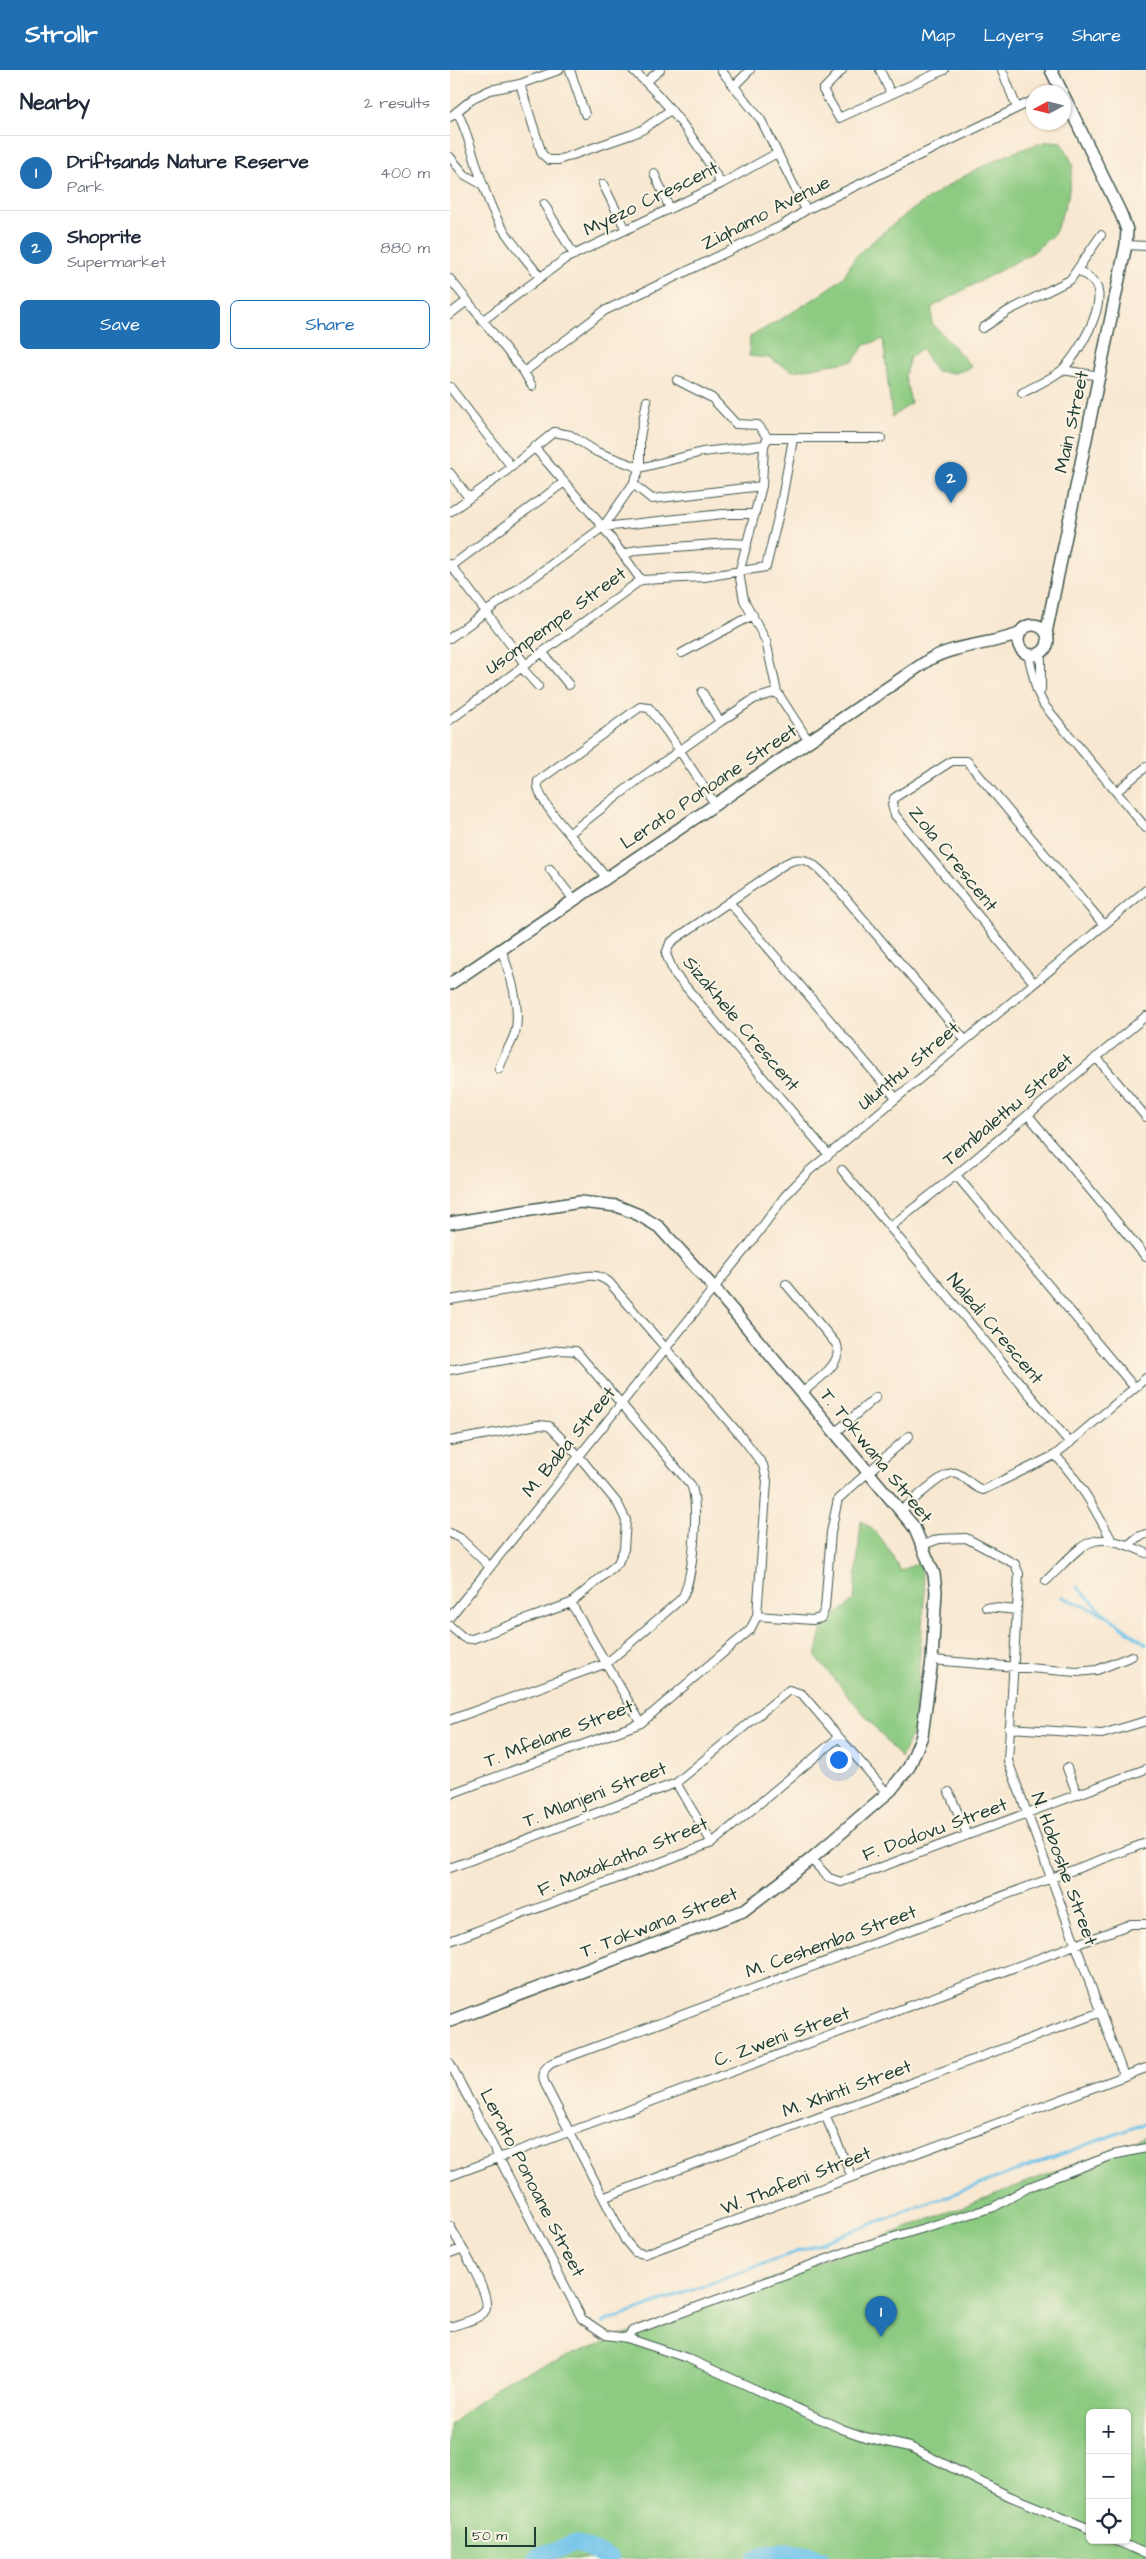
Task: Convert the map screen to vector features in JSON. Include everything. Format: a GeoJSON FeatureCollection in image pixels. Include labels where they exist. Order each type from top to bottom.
{"type":"FeatureCollection","features":[{"type":"Feature","properties":{"kind":"street"},"geometry":{"type":"LineString","coordinates":[[450,117],[476,97],[490,90],[520,84],[559,70]]}},
{"type":"Feature","properties":{"kind":"street"},"geometry":{"type":"LineString","coordinates":[[570,70],[586,114]]}},
{"type":"Feature","properties":{"kind":"street"},"geometry":{"type":"LineString","coordinates":[[633,70],[646,82],[700,147],[721,184]]}},
{"type":"Feature","properties":{"kind":"street"},"geometry":{"type":"LineString","coordinates":[[646,82],[660,70]]}},
{"type":"Feature","properties":{"kind":"street"},"geometry":{"type":"LineString","coordinates":[[721,70],[761,120],[806,210]]}},
{"type":"Feature","properties":{"kind":"street"},"geometry":{"type":"LineString","coordinates":[[734,86],[750,70]]}},
{"type":"Feature","properties":{"kind":"street"},"geometry":{"type":"LineString","coordinates":[[842,70],[823,90],[837,118],[842,118],[944,70]]}},
{"type":"Feature","properties":{"kind":"street"},"geometry":{"type":"LineString","coordinates":[[880,70],[891,94]]}},
{"type":"Feature","properties":{"kind":"street"},"geometry":{"type":"LineString","coordinates":[[1002,70],[1017,108]]}},
{"type":"Feature","properties":{"kind":"street","name":"Main Street"},"geometry":{"type":"LineString","coordinates":[[1051,70],[1056,85]]}},
{"type":"Feature","properties":{"kind":"street"},"geometry":{"type":"LineString","coordinates":[[520,84],[542,154],[549,160],[558,160],[642,130],[669,110]]}},
{"type":"Feature","properties":{"kind":"street","name":"Ziqhamo Avenue"},"geometry":{"type":"LineString","coordinates":[[524,372],[604,311],[783,225],[806,210],[1026,104]]}},
{"type":"Feature","properties":{"kind":"street"},"geometry":{"type":"LineString","coordinates":[[457,111],[468,133],[482,185],[497,220],[540,277]]}},
{"type":"Feature","properties":{"kind":"street","name":"Main Street"},"geometry":{"type":"LineString","coordinates":[[1046,633],[1050,606],[1100,376],[1126,245],[1127,230],[1121,214],[1071,116]]}},
{"type":"Feature","properties":{"kind":"street","name":"Myezo Crescent"},"geometry":{"type":"LineString","coordinates":[[482,322],[540,277],[574,254],[721,184],[777,153]]}},
{"type":"Feature","properties":{"kind":"street"},"geometry":{"type":"LineString","coordinates":[[450,157],[465,175],[482,185]]}},
{"type":"Feature","properties":{"kind":"street"},"geometry":{"type":"LineString","coordinates":[[654,173],[670,209]]}},
{"type":"Feature","properties":{"kind":"street"},"geometry":{"type":"LineString","coordinates":[[603,184],[626,230]]}},
{"type":"Feature","properties":{"kind":"street"},"geometry":{"type":"LineString","coordinates":[[544,204],[574,254]]}},
{"type":"Feature","properties":{"kind":"street"},"geometry":{"type":"LineString","coordinates":[[983,328],[1008,311],[1064,284],[1078,270],[1101,236]]}},
{"type":"Feature","properties":{"kind":"street"},"geometry":{"type":"LineString","coordinates":[[1126,245],[1146,246]]}},
{"type":"Feature","properties":{"kind":"street"},"geometry":{"type":"LineString","coordinates":[[1022,393],[1062,370],[1088,336],[1094,320],[1096,286],[1090,278],[1078,270]]}},
{"type":"Feature","properties":{"kind":"street"},"geometry":{"type":"LineString","coordinates":[[450,279],[482,322],[524,372],[532,386]]}},
{"type":"Feature","properties":{"kind":"street"},"geometry":{"type":"LineString","coordinates":[[450,314],[466,301]]}},
{"type":"Feature","properties":{"kind":"street"},"geometry":{"type":"LineString","coordinates":[[1062,370],[1100,376]]}},
{"type":"Feature","properties":{"kind":"street"},"geometry":{"type":"LineString","coordinates":[[677,380],[712,398],[736,424],[758,425],[766,442],[762,486],[739,573],[744,600],[766,641],[777,692],[808,740]]}},
{"type":"Feature","properties":{"kind":"street"},"geometry":{"type":"LineString","coordinates":[[450,388],[511,466]]}},
{"type":"Feature","properties":{"kind":"street"},"geometry":{"type":"LineString","coordinates":[[450,638],[603,526],[633,484],[640,468],[640,437],[647,401]]}},
{"type":"Feature","properties":{"kind":"street"},"geometry":{"type":"LineString","coordinates":[[450,512],[554,432],[570,435],[597,452],[640,468],[702,452],[766,442],[793,439],[881,438]]}},
{"type":"Feature","properties":{"kind":"street"},"geometry":{"type":"LineString","coordinates":[[641,580],[739,573],[767,566],[793,439]]}},
{"type":"Feature","properties":{"kind":"street","name":"Usompempe Street"},"geometry":{"type":"LineString","coordinates":[[450,720],[641,580],[603,526],[563,483],[534,447]]}},
{"type":"Feature","properties":{"kind":"street"},"geometry":{"type":"LineString","coordinates":[[450,473],[469,498]]}},
{"type":"Feature","properties":{"kind":"street"},"geometry":{"type":"LineString","coordinates":[[538,686],[485,611],[450,566],[563,483]]}},
{"type":"Feature","properties":{"kind":"street"},"geometry":{"type":"LineString","coordinates":[[633,484],[652,499],[762,486]]}},
{"type":"Feature","properties":{"kind":"street"},"geometry":{"type":"LineString","coordinates":[[603,526],[723,514],[755,514]]}},
{"type":"Feature","properties":{"kind":"street"},"geometry":{"type":"LineString","coordinates":[[623,555],[636,550],[728,543],[747,544]]}},
{"type":"Feature","properties":{"kind":"street","name":"Main Street"},"geometry":{"type":"LineString","coordinates":[[1035,625],[1050,606]]}},
{"type":"Feature","properties":{"kind":"street"},"geometry":{"type":"LineString","coordinates":[[682,653],[753,615]]}},
{"type":"Feature","properties":{"kind":"street"},"geometry":{"type":"LineString","coordinates":[[1041,699],[1041,652],[1048,642],[1046,633],[1035,625],[1025,627],[1019,634],[1041,699],[1146,828]]}},
{"type":"Feature","properties":{"kind":"street","name":"Lerato Ponoane Street"},"geometry":{"type":"LineString","coordinates":[[450,984],[808,740],[935,656],[954,649],[997,642],[1019,634]]}},
{"type":"Feature","properties":{"kind":"street","name":"Lerato Ponoane Street"},"geometry":{"type":"LineString","coordinates":[[997,642],[1025,652]]}},
{"type":"Feature","properties":{"kind":"street"},"geometry":{"type":"LineString","coordinates":[[542,652],[569,685]]}},
{"type":"Feature","properties":{"kind":"street"},"geometry":{"type":"LineString","coordinates":[[1025,652],[1041,652]]}},
{"type":"Feature","properties":{"kind":"street"},"geometry":{"type":"LineString","coordinates":[[702,692],[720,722]]}},
{"type":"Feature","properties":{"kind":"street"},"geometry":{"type":"LineString","coordinates":[[570,833],[638,780],[720,722],[754,699],[777,692]]}},
{"type":"Feature","properties":{"kind":"street"},"geometry":{"type":"LineString","coordinates":[[606,878],[597,864],[547,807],[537,786],[538,781],[640,707],[644,706],[660,722],[715,804]]}},
{"type":"Feature","properties":{"kind":"street","name":"Zola Crescent"},"geometry":{"type":"LineString","coordinates":[[1034,982],[895,815],[892,805],[894,798],[952,761],[968,761],[1104,925]]}},
{"type":"Feature","properties":{"kind":"street"},"geometry":{"type":"LineString","coordinates":[[1116,792],[1146,767]]}},
{"type":"Feature","properties":{"kind":"street","name":"Sizakhele Crescent"},"geometry":{"type":"LineString","coordinates":[[828,1154],[674,973],[667,959],[670,943],[791,860],[799,858],[810,861],[832,882],[965,1040]]}},
{"type":"Feature","properties":{"kind":"street"},"geometry":{"type":"LineString","coordinates":[[550,869],[574,900]]}},
{"type":"Feature","properties":{"kind":"street","name":"Ulunthu Street"},"geometry":{"type":"LineString","coordinates":[[714,1288],[785,1196],[828,1154],[1146,890]]}},
{"type":"Feature","properties":{"kind":"street"},"geometry":{"type":"LineString","coordinates":[[729,902],[896,1098]]}},
{"type":"Feature","properties":{"kind":"street"},"geometry":{"type":"LineString","coordinates":[[499,1068],[516,1030],[510,977],[501,949]]}},
{"type":"Feature","properties":{"kind":"street","name":"Tembalethu Street"},"geometry":{"type":"LineString","coordinates":[[890,1227],[956,1175],[1146,1016]]}},
{"type":"Feature","properties":{"kind":"street"},"geometry":{"type":"LineString","coordinates":[[1096,1058],[1146,1117]]}},
{"type":"Feature","properties":{"kind":"street"},"geometry":{"type":"LineString","coordinates":[[1028,1115],[1146,1257]]}},
{"type":"Feature","properties":{"kind":"street","name":"Naledi Crescent"},"geometry":{"type":"LineString","coordinates":[[842,1170],[1070,1443]]}},
{"type":"Feature","properties":{"kind":"street"},"geometry":{"type":"LineString","coordinates":[[956,1175],[1134,1387]]}},
{"type":"Feature","properties":{"kind":"street","name":"T. Tokwana Street"},"geometry":{"type":"LineString","coordinates":[[450,1223],[566,1202],[580,1202],[617,1206],[659,1227],[714,1288],[914,1527],[934,1574],[936,1591],[932,1660],[922,1736],[909,1767],[887,1794],[811,1859],[743,1911],[450,2021]]}},
{"type":"Feature","properties":{"kind":"street"},"geometry":{"type":"LineString","coordinates":[[450,1300],[596,1275],[608,1282],[745,1441],[766,1470],[757,1616],[812,1620],[821,1618],[825,1608],[836,1504],[846,1490],[909,1436]]}},
{"type":"Feature","properties":{"kind":"street"},"geometry":{"type":"LineString","coordinates":[[786,1284],[837,1345],[839,1353],[837,1361],[802,1393]]}},
{"type":"Feature","properties":{"kind":"street","name":"M. Baba Street"},"geometry":{"type":"LineString","coordinates":[[450,1617],[578,1455],[714,1288]]}},
{"type":"Feature","properties":{"kind":"street"},"geometry":{"type":"LineString","coordinates":[[450,1370],[569,1349],[582,1355],[691,1485],[696,1502],[687,1591],[607,1663],[450,1720]]}},
{"type":"Feature","properties":{"kind":"street"},"geometry":{"type":"LineString","coordinates":[[901,1511],[951,1472],[957,1473],[973,1487],[983,1490],[1055,1455],[1146,1378]]}},
{"type":"Feature","properties":{"kind":"street"},"geometry":{"type":"LineString","coordinates":[[836,1432],[876,1397]]}},
{"type":"Feature","properties":{"kind":"street"},"geometry":{"type":"LineString","coordinates":[[450,1441],[543,1425],[553,1430],[578,1455],[618,1504],[626,1520],[624,1549],[618,1563],[571,1603],[472,1639],[464,1638],[450,1626]]}},
{"type":"Feature","properties":{"kind":"street"},"geometry":{"type":"LineString","coordinates":[[1055,1455],[1068,1468],[1111,1539]]}},
{"type":"Feature","properties":{"kind":"street"},"geometry":{"type":"LineString","coordinates":[[450,1533],[460,1538],[489,1566]]}},
{"type":"Feature","properties":{"kind":"street"},"geometry":{"type":"LineString","coordinates":[[1128,1545],[1138,1536],[1146,1534]]}},
{"type":"Feature","properties":{"kind":"street","name":"N. Hoboshe Street"},"geometry":{"type":"LineString","coordinates":[[923,1545],[939,1539],[966,1538],[1015,1564],[1019,1574],[1014,1667],[1008,1728],[1008,1761],[1124,2076]]}},
{"type":"Feature","properties":{"kind":"street"},"geometry":{"type":"LineString","coordinates":[[1046,1581],[1085,1545],[1099,1539],[1111,1539],[1146,1553]]}},
{"type":"Feature","properties":{"kind":"street"},"geometry":{"type":"LineString","coordinates":[[571,1603],[641,1723]]}},
{"type":"Feature","properties":{"kind":"street"},"geometry":{"type":"LineString","coordinates":[[986,1607],[1017,1610]]}},
{"type":"Feature","properties":{"kind":"street","name":"T. Mfelane Street"},"geometry":{"type":"LineString","coordinates":[[450,1794],[641,1723],[745,1635],[754,1624],[757,1616]]}},
{"type":"Feature","properties":{"kind":"street"},"geometry":{"type":"LineString","coordinates":[[932,1660],[1088,1671],[1097,1670],[1132,1656]]}},
{"type":"Feature","properties":{"kind":"street","name":"T. Mlanjeni Street"},"geometry":{"type":"LineString","coordinates":[[450,1868],[676,1783],[789,1690],[802,1694],[887,1794]]}},
{"type":"Feature","properties":{"kind":"street"},"geometry":{"type":"LineString","coordinates":[[1008,1728],[1102,1734],[1146,1721]]}},
{"type":"Feature","properties":{"kind":"street","name":"F. Maxakatha Street"},"geometry":{"type":"LineString","coordinates":[[450,1941],[712,1843],[838,1736]]}},
{"type":"Feature","properties":{"kind":"street"},"geometry":{"type":"LineString","coordinates":[[1067,1768],[1077,1794]]}},
{"type":"Feature","properties":{"kind":"street","name":"F. Dodovu Street"},"geometry":{"type":"LineString","coordinates":[[811,1859],[829,1878],[841,1882],[1146,1769]]}},
{"type":"Feature","properties":{"kind":"street"},"geometry":{"type":"LineString","coordinates":[[676,1783],[712,1843]]}},
{"type":"Feature","properties":{"kind":"street"},"geometry":{"type":"LineString","coordinates":[[949,1792],[967,1834]]}},
{"type":"Feature","properties":{"kind":"street","name":"M. Ceshemba Street"},"geometry":{"type":"LineString","coordinates":[[545,2084],[544,2070],[552,2063],[1146,1843]]}},
{"type":"Feature","properties":{"kind":"street","name":"C. Zweni Street"},"geometry":{"type":"LineString","coordinates":[[450,2176],[1138,1922],[1146,1924]]}},
{"type":"Feature","properties":{"kind":"street","name":"M. Xhinti Street"},"geometry":{"type":"LineString","coordinates":[[605,2197],[1101,2012]]}},
{"type":"Feature","properties":{"kind":"street","name":"Lerato Ponoane Street"},"geometry":{"type":"LineString","coordinates":[[450,2062],[582,2319],[606,2335],[628,2338]]}},
{"type":"Feature","properties":{"kind":"street","name":"W. Thafeni Street"},"geometry":{"type":"LineString","coordinates":[[545,2084],[630,2248],[635,2252],[645,2254],[1146,2068]]}},
{"type":"Feature","properties":{"kind":"street"},"geometry":{"type":"LineString","coordinates":[[825,2115],[852,2178]]}},
{"type":"Feature","properties":{"kind":"street"},"geometry":{"type":"LineString","coordinates":[[1086,2527],[1008,2496],[910,2447],[864,2437],[842,2429],[687,2358],[628,2338],[632,2331],[734,2292],[854,2250],[994,2207],[1029,2187],[1113,2155],[1146,2148]]}},
{"type":"Feature","properties":{"kind":"street"},"geometry":{"type":"LineString","coordinates":[[450,2226],[485,2291],[487,2305],[486,2311],[474,2318],[450,2327]]}},
{"type":"Feature","properties":{"kind":"street"},"geometry":{"type":"LineString","coordinates":[[450,2253],[461,2249]]}},
{"type":"Feature","properties":{"kind":"street"},"geometry":{"type":"LineString","coordinates":[[1124,2544],[1146,2554]]}},
{"type":"Feature","properties":{"kind":"green space"},"geometry":{"type":"Polygon","coordinates":[[[1050,141],[1062,142],[1073,165],[1068,197],[1055,233],[1032,253],[932,307],[932,323],[972,367],[955,373],[935,371],[922,348],[910,357],[905,376],[911,403],[892,417],[883,339],[865,345],[853,361],[793,371],[769,358],[749,356],[750,337],[830,288],[845,274],[857,255],[877,237],[923,202],[947,186],[998,159],[1050,141]]]}},
{"type":"Feature","properties":{"kind":"green space"},"geometry":{"type":"Polygon","coordinates":[[[861,1521],[874,1531],[884,1543],[900,1571],[920,1562],[925,1591],[914,1729],[901,1758],[816,1657],[823,1626],[854,1600],[861,1521]]]}},
{"type":"Feature","properties":{"kind":"green space"},"geometry":{"type":"Polygon","coordinates":[[[1146,2137],[1146,2559],[450,2559],[450,2425],[505,2380],[1146,2137]]]}},
{"type":"Feature","properties":{"kind":"waterway"},"geometry":{"type":"LineString","coordinates":[[1077,1587],[1105,1614],[1146,1644]]}},
{"type":"Feature","properties":{"kind":"waterway"},"geometry":{"type":"LineString","coordinates":[[1062,1597],[1104,1614]]}},
{"type":"Feature","properties":{"kind":"waterway"},"geometry":{"type":"LineString","coordinates":[[603,2323],[1146,2123]]}},
{"type":"Feature","properties":{"kind":"waterway"},"geometry":{"type":"LineString","coordinates":[[536,2559],[547,2553],[577,2543],[610,2559]]}},
{"type":"Feature","properties":{"kind":"waterway"},"geometry":{"type":"LineString","coordinates":[[756,2559],[780,2552],[804,2554],[821,2559]]}},
{"type":"Feature","properties":{"kind":"place","name":"Shoprite"},"geometry":{"type":"Point","coordinates":[951,503]}},
{"type":"Feature","properties":{"kind":"place","name":"Driftsands Nature Reserve"},"geometry":{"type":"Point","coordinates":[881,2337]}}]}
